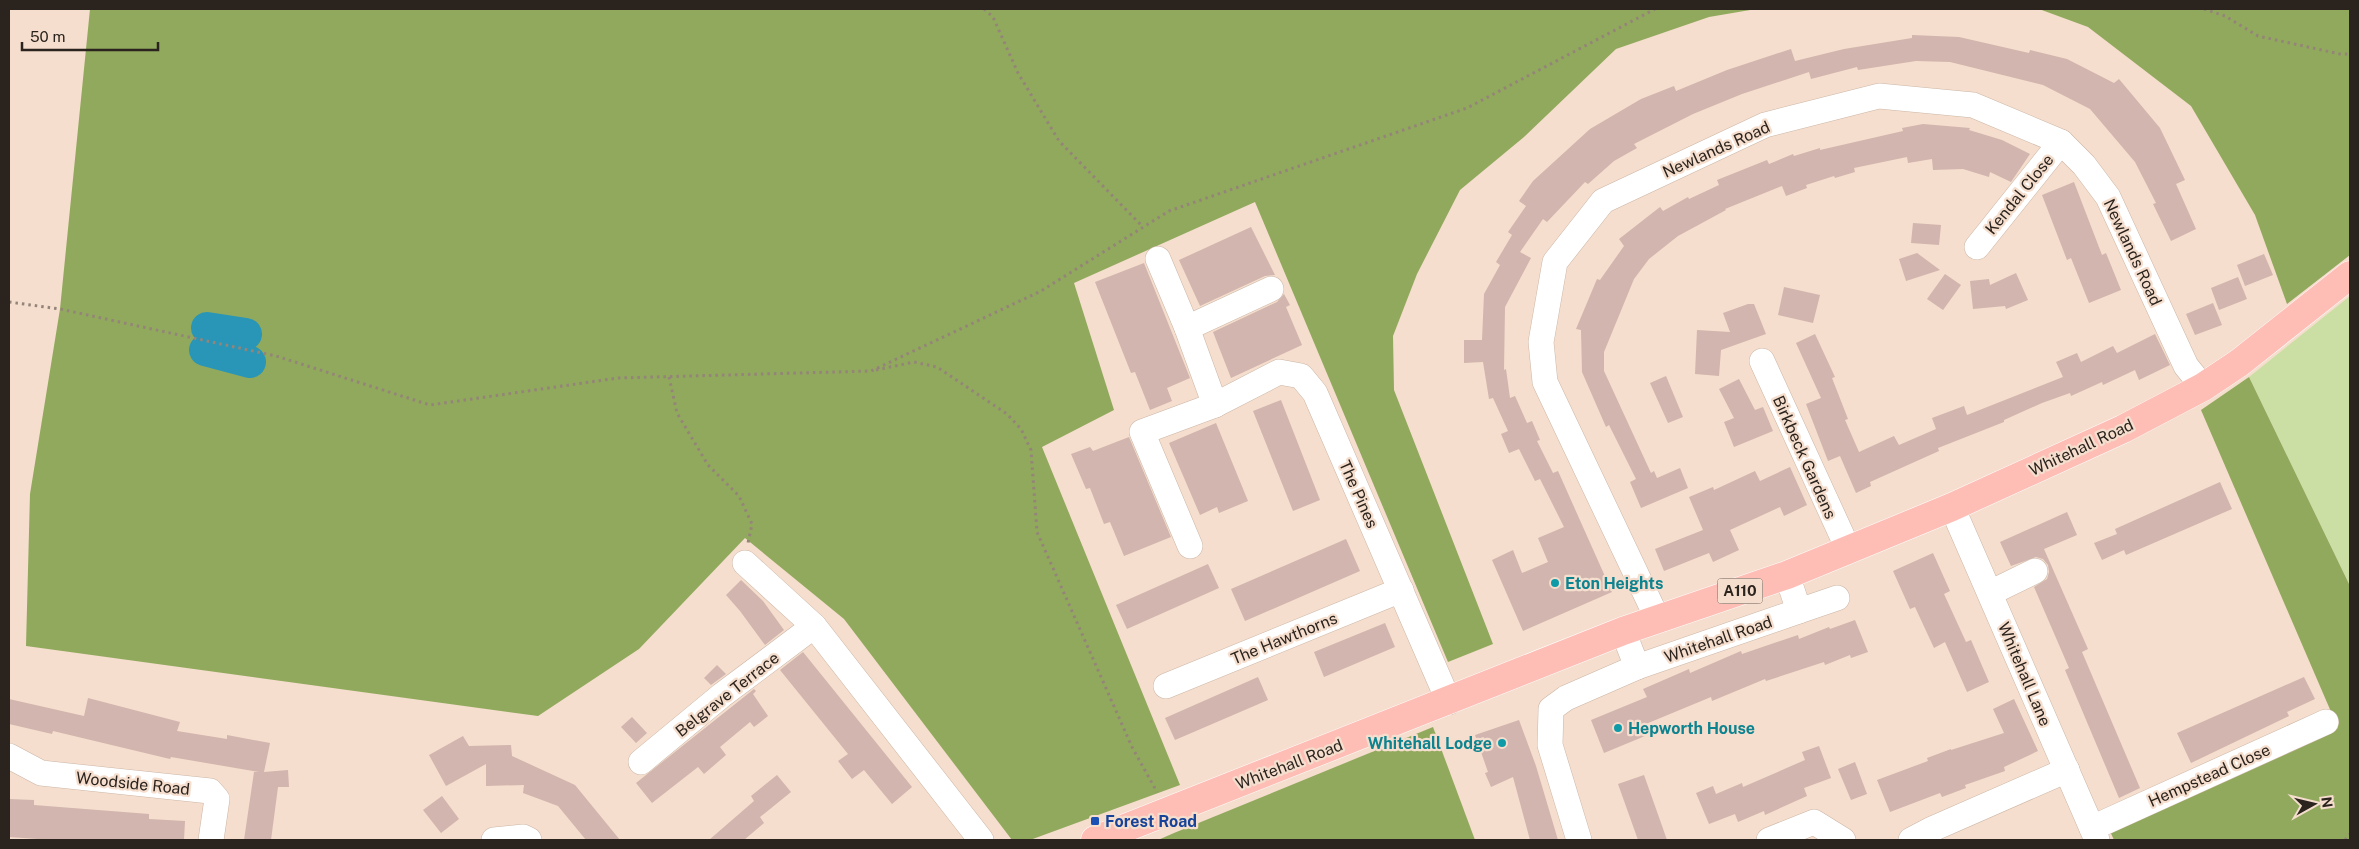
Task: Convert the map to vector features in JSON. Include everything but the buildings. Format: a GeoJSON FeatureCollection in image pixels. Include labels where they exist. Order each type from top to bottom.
{"type":"FeatureCollection","features":[{"type":"Feature","properties":{"kind":"main road","name":"Whitehall Road"},"geometry":{"type":"LineString","coordinates":[[1095,840],[1449,702],[1623,631],[1787,575],[1952,508],[2123,429],[2203,387],[2239,363],[2350,275]]}},
{"type":"Feature","properties":{"kind":"street","name":"Newlands Road"},"geometry":{"type":"LineString","coordinates":[[1658,620],[1562,422],[1545,382],[1541,342],[1554,262],[1603,201],[1765,125],[1879,96],[1973,105],[2061,142],[2084,165],[2108,197],[2186,366],[2203,387]]}},
{"type":"Feature","properties":{"kind":"street","name":"Kendal Close"},"geometry":{"type":"LineString","coordinates":[[1977,247],[2061,142]]}},
{"type":"Feature","properties":{"kind":"street"},"geometry":{"type":"LineString","coordinates":[[1158,259],[1187,328],[1215,405]]}},
{"type":"Feature","properties":{"kind":"street"},"geometry":{"type":"LineString","coordinates":[[1187,328],[1271,289]]}},
{"type":"Feature","properties":{"kind":"street","name":"Birkbeck Gardens"},"geometry":{"type":"LineString","coordinates":[[1762,362],[1849,551]]}},
{"type":"Feature","properties":{"kind":"street","name":"The Pines"},"geometry":{"type":"LineString","coordinates":[[1190,546],[1142,432],[1215,405],[1279,372],[1301,376],[1315,393],[1449,702]]}},
{"type":"Feature","properties":{"kind":"street","name":"Whitehall Lane"},"geometry":{"type":"LineString","coordinates":[[1952,508],[2094,834]]}},
{"type":"Feature","properties":{"kind":"street"},"geometry":{"type":"LineString","coordinates":[[744,563],[814,626],[981,840]]}},
{"type":"Feature","properties":{"kind":"street"},"geometry":{"type":"LineString","coordinates":[[1990,593],[2035,571]]}},
{"type":"Feature","properties":{"kind":"street"},"geometry":{"type":"LineString","coordinates":[[1787,575],[1799,611]]}},
{"type":"Feature","properties":{"kind":"street","name":"The Hawthorns"},"geometry":{"type":"LineString","coordinates":[[1166,686],[1401,590]]}},
{"type":"Feature","properties":{"kind":"street","name":"Whitehall Road"},"geometry":{"type":"LineString","coordinates":[[1579,840],[1550,745],[1551,709],[1566,698],[1637,667],[1837,598]]}},
{"type":"Feature","properties":{"kind":"street","name":"Belgrave Terrace"},"geometry":{"type":"LineString","coordinates":[[641,762],[722,695],[814,626]]}},
{"type":"Feature","properties":{"kind":"street"},"geometry":{"type":"LineString","coordinates":[[1623,631],[1637,667]]}},
{"type":"Feature","properties":{"kind":"street","name":"Hempstead Close"},"geometry":{"type":"LineString","coordinates":[[2094,834],[2326,722]]}},
{"type":"Feature","properties":{"kind":"street","name":"Woodside Road"},"geometry":{"type":"LineString","coordinates":[[9,756],[41,773],[210,791],[217,799],[211,840]]}},
{"type":"Feature","properties":{"kind":"street"},"geometry":{"type":"LineString","coordinates":[[1911,840],[2067,770]]}},
{"type":"Feature","properties":{"kind":"street"},"geometry":{"type":"LineString","coordinates":[[1769,840],[1814,822],[1843,840]]}},
{"type":"Feature","properties":{"kind":"street"},"geometry":{"type":"LineString","coordinates":[[494,840],[523,837],[529,840]]}},
{"type":"Feature","properties":{"kind":"path"},"geometry":{"type":"LineString","coordinates":[[984,9],[993,17],[1018,73],[1059,141],[1143,227]]}},
{"type":"Feature","properties":{"kind":"path"},"geometry":{"type":"LineString","coordinates":[[871,371],[1041,291],[1169,210],[1467,108],[1655,9]]}},
{"type":"Feature","properties":{"kind":"path"},"geometry":{"type":"LineString","coordinates":[[2204,9],[2225,16],[2258,36],[2340,54],[2350,54]]}},
{"type":"Feature","properties":{"kind":"path"},"geometry":{"type":"LineString","coordinates":[[9,302],[60,309],[276,356],[430,405],[618,378],[871,371],[914,362],[937,367],[1006,414],[1021,429],[1031,450],[1037,532],[1132,747],[1168,812]]}},
{"type":"Feature","properties":{"kind":"path"},"geometry":{"type":"LineString","coordinates":[[669,377],[678,413],[708,465],[739,496],[752,524],[744,563]]}},
{"type":"Feature","properties":{"kind":"path"},"geometry":{"type":"LineString","coordinates":[[2345,840],[2350,834]]}},
{"type":"Feature","properties":{"kind":"green space"},"geometry":{"type":"Polygon","coordinates":[[[90,9],[1756,9],[1709,17],[1616,49],[1524,137],[1460,190],[1417,274],[1393,336],[1394,390],[1493,644],[1448,662],[1255,202],[1074,283],[1114,410],[1042,447],[1180,785],[1030,840],[1012,840],[844,619],[745,538],[639,649],[538,716],[26,646],[30,494],[60,309],[90,9]]]}},
{"type":"Feature","properties":{"kind":"green space"},"geometry":{"type":"Polygon","coordinates":[[[2039,9],[2350,9],[2350,255],[2287,304],[2255,215],[2191,106],[2088,27],[2039,9]]]}},
{"type":"Feature","properties":{"kind":"green space"},"geometry":{"type":"Polygon","coordinates":[[[2350,296],[2350,586],[2249,377],[2350,296]]]}},
{"type":"Feature","properties":{"kind":"green space"},"geometry":{"type":"Polygon","coordinates":[[[2249,377],[2350,586],[2350,840],[2114,840],[2108,827],[2338,728],[2201,410],[2249,377]]]}},
{"type":"Feature","properties":{"kind":"green space"},"geometry":{"type":"Polygon","coordinates":[[[1433,727],[1475,840],[1158,840],[1174,833],[1433,727]]]}},
{"type":"Feature","properties":{"kind":"waterway"},"geometry":{"type":"LineString","coordinates":[[207,328],[246,334]]}},
{"type":"Feature","properties":{"kind":"waterway"},"geometry":{"type":"LineString","coordinates":[[205,350],[250,362]]}},
{"type":"Feature","properties":{"kind":"place","name":"Eton Heights"},"geometry":{"type":"Point","coordinates":[1555,583]}},
{"type":"Feature","properties":{"kind":"place","name":"Hepworth House"},"geometry":{"type":"Point","coordinates":[1618,728]}},
{"type":"Feature","properties":{"kind":"place","name":"Whitehall Lodge"},"geometry":{"type":"Point","coordinates":[1502,743]}},
{"type":"Feature","properties":{"kind":"place","name":"Forest Road"},"geometry":{"type":"Point","coordinates":[1095,821]}}]}
